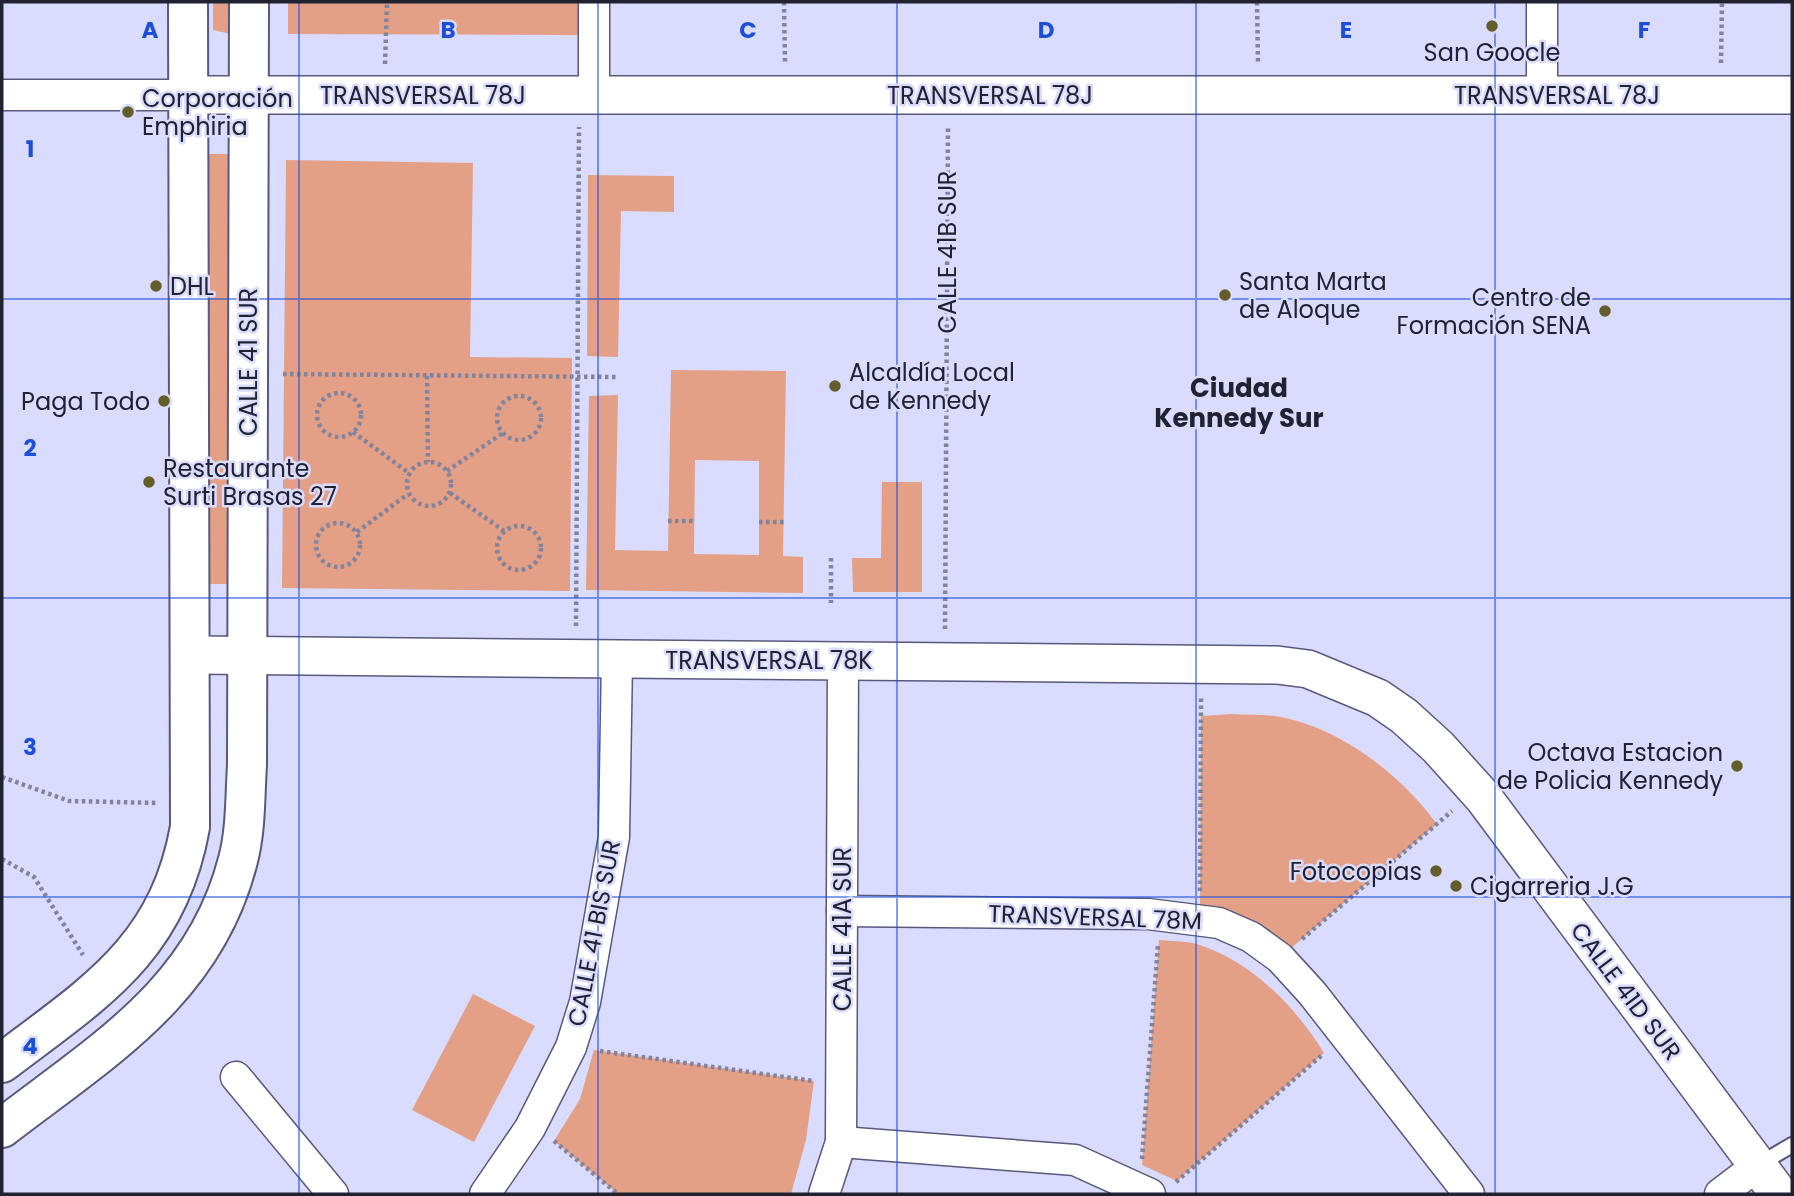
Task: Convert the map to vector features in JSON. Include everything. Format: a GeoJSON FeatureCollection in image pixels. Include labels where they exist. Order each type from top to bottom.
{"type":"FeatureCollection","features":[{"type":"Feature","properties":{"kind":"main road"},"geometry":{"type":"LineString","coordinates":[[2,1063],[103,986],[129,960],[149,934],[175,886],[184,860],[192,804],[188,2]]}},
{"type":"Feature","properties":{"kind":"main road","name":"CALLE 41 SUR"},"geometry":{"type":"LineString","coordinates":[[2,1128],[135,1027],[166,996],[204,945],[230,888],[239,858],[247,765],[249,2]]}},
{"type":"Feature","properties":{"kind":"street"},"geometry":{"type":"LineString","coordinates":[[587,95],[594,2]]}},
{"type":"Feature","properties":{"kind":"street"},"geometry":{"type":"LineString","coordinates":[[1542,2],[1542,95]]}},
{"type":"Feature","properties":{"kind":"street"},"geometry":{"type":"LineString","coordinates":[[2,95],[188,95]]}},
{"type":"Feature","properties":{"kind":"street","name":"TRANSVERSAL 78J"},"geometry":{"type":"LineString","coordinates":[[188,95],[1792,95]]}},
{"type":"Feature","properties":{"kind":"street","name":"TRANSVERSAL 78K"},"geometry":{"type":"LineString","coordinates":[[191,654],[1277,665],[1308,669],[1345,682]]}},
{"type":"Feature","properties":{"kind":"street","name":"CALLE 41 BIS SUR"},"geometry":{"type":"LineString","coordinates":[[485,1194],[530,1128],[571,1047],[585,1002],[614,837],[617,659]]}},
{"type":"Feature","properties":{"kind":"street","name":"CALLE 41A SUR"},"geometry":{"type":"LineString","coordinates":[[824,1194],[841,1142],[843,660]]}},
{"type":"Feature","properties":{"kind":"street","name":"CALLE 41D SUR"},"geometry":{"type":"LineString","coordinates":[[1345,682],[1378,698],[1404,716],[1476,790],[1768,1180]]}},
{"type":"Feature","properties":{"kind":"street","name":"TRANSVERSAL 78M"},"geometry":{"type":"LineString","coordinates":[[842,911],[1161,915],[1219,923],[1251,937],[1280,958],[1469,1194]]}},
{"type":"Feature","properties":{"kind":"street"},"geometry":{"type":"LineString","coordinates":[[236,1077],[333,1194]]}},
{"type":"Feature","properties":{"kind":"street"},"geometry":{"type":"LineString","coordinates":[[841,1142],[1075,1160],[1153,1190]]}},
{"type":"Feature","properties":{"kind":"street"},"geometry":{"type":"LineString","coordinates":[[1720,1194],[1768,1180]]}},
{"type":"Feature","properties":{"kind":"lane"},"geometry":{"type":"LineString","coordinates":[[1768,1180],[1792,1145]]}},
{"type":"Feature","properties":{"kind":"path"},"geometry":{"type":"LineString","coordinates":[[384,94],[387,2]]}},
{"type":"Feature","properties":{"kind":"path"},"geometry":{"type":"LineString","coordinates":[[784,2],[786,94]]}},
{"type":"Feature","properties":{"kind":"path"},"geometry":{"type":"LineString","coordinates":[[1257,2],[1258,95]]}},
{"type":"Feature","properties":{"kind":"path"},"geometry":{"type":"LineString","coordinates":[[1720,95],[1722,2]]}},
{"type":"Feature","properties":{"kind":"path"},"geometry":{"type":"LineString","coordinates":[[576,658],[578,377],[587,95]]}},
{"type":"Feature","properties":{"kind":"path","name":"CALLE 41B SUR"},"geometry":{"type":"LineString","coordinates":[[945,662],[948,95]]}},
{"type":"Feature","properties":{"kind":"path"},"geometry":{"type":"LineString","coordinates":[[270,374],[618,377]]}},
{"type":"Feature","properties":{"kind":"path"},"geometry":{"type":"LineString","coordinates":[[427,376],[428,462]]}},
{"type":"Feature","properties":{"kind":"path"},"geometry":{"type":"LineString","coordinates":[[338,392],[357,402],[361,416],[353,432],[336,437],[323,430],[316,417],[319,403],[338,392]]}},
{"type":"Feature","properties":{"kind":"path"},"geometry":{"type":"LineString","coordinates":[[519,396],[533,400],[542,419],[537,432],[517,440],[503,433],[497,413],[505,400],[519,396]]}},
{"type":"Feature","properties":{"kind":"path"},"geometry":{"type":"LineString","coordinates":[[353,432],[409,473]]}},
{"type":"Feature","properties":{"kind":"path"},"geometry":{"type":"LineString","coordinates":[[447,471],[503,433]]}},
{"type":"Feature","properties":{"kind":"path"},"geometry":{"type":"LineString","coordinates":[[450,493],[440,504],[426,507],[412,500],[408,494],[409,473],[414,467],[428,462],[435,463],[447,471],[450,493],[504,531],[526,527],[537,535],[542,550],[531,568],[516,571],[503,564],[496,551],[504,531]]}},
{"type":"Feature","properties":{"kind":"path"},"geometry":{"type":"LineString","coordinates":[[356,532],[408,494]]}},
{"type":"Feature","properties":{"kind":"path"},"geometry":{"type":"LineString","coordinates":[[668,521],[694,521]]}},
{"type":"Feature","properties":{"kind":"path"},"geometry":{"type":"LineString","coordinates":[[759,522],[784,522]]}},
{"type":"Feature","properties":{"kind":"path"},"geometry":{"type":"LineString","coordinates":[[345,524],[356,532],[361,547],[355,560],[335,568],[322,561],[316,548],[323,528],[345,524]]}},
{"type":"Feature","properties":{"kind":"path"},"geometry":{"type":"LineString","coordinates":[[831,558],[831,603]]}},
{"type":"Feature","properties":{"kind":"path"},"geometry":{"type":"LineString","coordinates":[[1201,664],[1201,919]]}},
{"type":"Feature","properties":{"kind":"path"},"geometry":{"type":"LineString","coordinates":[[2,776],[69,801],[161,803]]}},
{"type":"Feature","properties":{"kind":"path"},"geometry":{"type":"LineString","coordinates":[[1280,958],[1476,790]]}},
{"type":"Feature","properties":{"kind":"path"},"geometry":{"type":"LineString","coordinates":[[2,859],[34,877],[86,960]]}},
{"type":"Feature","properties":{"kind":"path"},"geometry":{"type":"LineString","coordinates":[[1153,1190],[1161,915]]}},
{"type":"Feature","properties":{"kind":"path"},"geometry":{"type":"LineString","coordinates":[[1153,1190],[1344,1035]]}},
{"type":"Feature","properties":{"kind":"path"},"geometry":{"type":"LineString","coordinates":[[571,1047],[842,1083]]}},
{"type":"Feature","properties":{"kind":"path"},"geometry":{"type":"LineString","coordinates":[[530,1128],[554,1141],[618,1194]]}},
{"type":"Feature","properties":{"kind":"shaded area"},"geometry":{"type":"Polygon","coordinates":[[[213,2],[231,2],[231,34],[213,30],[213,2]]]}},
{"type":"Feature","properties":{"kind":"shaded area"},"geometry":{"type":"Polygon","coordinates":[[[288,2],[578,2],[578,35],[288,34],[288,2]]]}},
{"type":"Feature","properties":{"kind":"shaded area"},"geometry":{"type":"Polygon","coordinates":[[[207,154],[234,154],[234,584],[208,584],[207,154]]]}},
{"type":"Feature","properties":{"kind":"shaded area"},"geometry":{"type":"Polygon","coordinates":[[[286,160],[473,163],[470,357],[572,358],[570,591],[282,588],[286,160]]]}},
{"type":"Feature","properties":{"kind":"shaded area"},"geometry":{"type":"Polygon","coordinates":[[[588,175],[674,176],[674,212],[621,211],[618,357],[587,356],[588,175]]]}},
{"type":"Feature","properties":{"kind":"shaded area"},"geometry":{"type":"Polygon","coordinates":[[[671,370],[786,371],[783,556],[803,557],[803,593],[586,590],[589,396],[618,395],[615,550],[668,551],[671,370]],[[695,460],[694,554],[759,555],[759,461],[695,460]]]}},
{"type":"Feature","properties":{"kind":"shaded area"},"geometry":{"type":"Polygon","coordinates":[[[882,482],[922,482],[922,592],[853,592],[852,558],[881,558],[882,482]]]}},
{"type":"Feature","properties":{"kind":"shaded area"},"geometry":{"type":"Polygon","coordinates":[[[1232,714],[1281,717],[1304,723],[1348,743],[1406,788],[1437,824],[1290,949],[1248,921],[1200,906],[1201,716],[1232,714]]]}},
{"type":"Feature","properties":{"kind":"shaded area"},"geometry":{"type":"Polygon","coordinates":[[[1159,940],[1197,944],[1236,962],[1270,987],[1285,1002],[1324,1053],[1177,1181],[1142,1165],[1159,940]]]}},
{"type":"Feature","properties":{"kind":"shaded area"},"geometry":{"type":"Polygon","coordinates":[[[473,994],[535,1026],[474,1142],[412,1110],[473,994]]]}},
{"type":"Feature","properties":{"kind":"shaded area"},"geometry":{"type":"Polygon","coordinates":[[[594,1050],[814,1081],[806,1140],[791,1194],[618,1194],[554,1141],[580,1099],[594,1050]]]}},
{"type":"Feature","properties":{"kind":"place","name":"San Goocle"},"geometry":{"type":"Point","coordinates":[1492,26]}},
{"type":"Feature","properties":{"kind":"place","name":"Corporación Emphiria"},"geometry":{"type":"Point","coordinates":[128,112]}},
{"type":"Feature","properties":{"kind":"place","name":"DHL"},"geometry":{"type":"Point","coordinates":[156,286]}},
{"type":"Feature","properties":{"kind":"place","name":"Santa Marta de Aloque"},"geometry":{"type":"Point","coordinates":[1225,295]}},
{"type":"Feature","properties":{"kind":"place","name":"Centro de Formación SENA"},"geometry":{"type":"Point","coordinates":[1605,311]}},
{"type":"Feature","properties":{"kind":"place","name":"Alcaldía Local de Kennedy"},"geometry":{"type":"Point","coordinates":[835,386]}},
{"type":"Feature","properties":{"kind":"place","name":"Paga Todo"},"geometry":{"type":"Point","coordinates":[164,401]}},
{"type":"Feature","properties":{"kind":"place","name":"Restaurante Surti Brasas 27"},"geometry":{"type":"Point","coordinates":[149,482]}},
{"type":"Feature","properties":{"kind":"place","name":"Octava Estacion de Policia Kennedy"},"geometry":{"type":"Point","coordinates":[1737,766]}},
{"type":"Feature","properties":{"kind":"place","name":"Fotocopias"},"geometry":{"type":"Point","coordinates":[1436,871]}},
{"type":"Feature","properties":{"kind":"place","name":"Cigarreria J.G"},"geometry":{"type":"Point","coordinates":[1456,886]}},
{"type":"Feature","properties":{"kind":"district","name":"Ciudad Kennedy Sur"},"geometry":{"type":"Point","coordinates":[1239,403]}}]}
